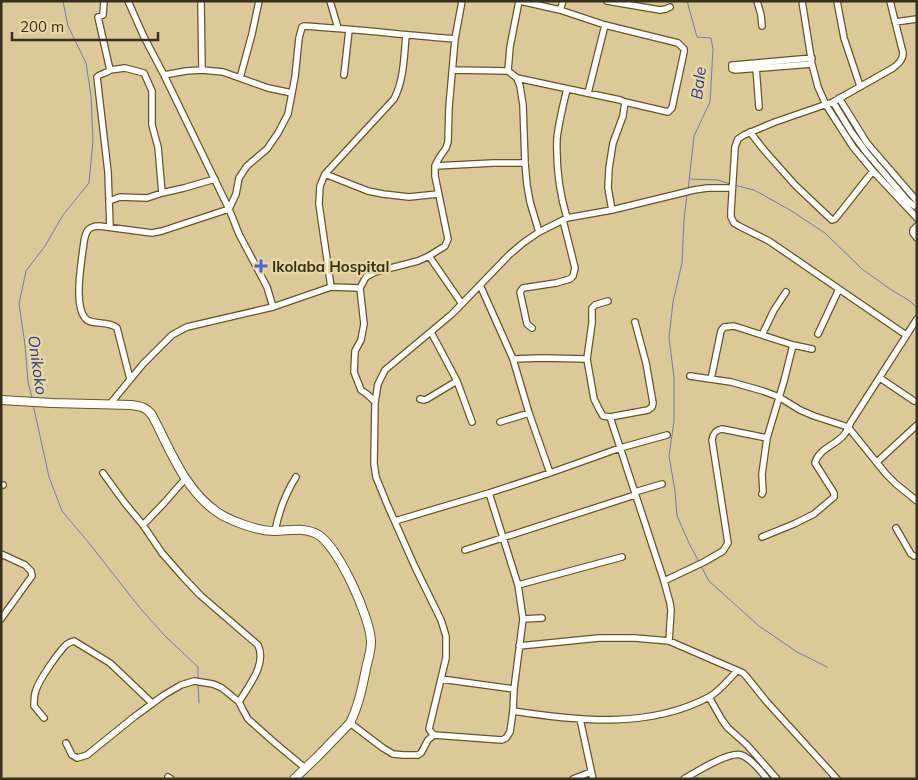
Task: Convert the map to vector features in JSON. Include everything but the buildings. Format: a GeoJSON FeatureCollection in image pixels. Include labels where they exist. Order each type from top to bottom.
{"type":"FeatureCollection","features":[{"type":"Feature","properties":{"kind":"main road"},"geometry":{"type":"LineString","coordinates":[[1,400],[142,406],[152,415],[185,479],[203,501],[218,513],[230,520],[275,531],[303,529],[319,534],[336,553],[366,618],[371,640],[369,656],[364,680],[350,723],[294,779]]}},
{"type":"Feature","properties":{"kind":"street"},"geometry":{"type":"LineString","coordinates":[[104,1],[102,15],[98,17],[110,70]]}},
{"type":"Feature","properties":{"kind":"street"},"geometry":{"type":"LineString","coordinates":[[128,1],[215,179],[239,234],[267,287],[273,307]]}},
{"type":"Feature","properties":{"kind":"street"},"geometry":{"type":"LineString","coordinates":[[201,1],[202,70]]}},
{"type":"Feature","properties":{"kind":"street"},"geometry":{"type":"LineString","coordinates":[[240,78],[259,1]]}},
{"type":"Feature","properties":{"kind":"street"},"geometry":{"type":"LineString","coordinates":[[330,1],[338,28]]}},
{"type":"Feature","properties":{"kind":"street"},"geometry":{"type":"LineString","coordinates":[[375,402],[361,390],[354,372],[355,351],[361,340],[364,324],[360,288],[366,277],[375,272],[418,261],[429,256],[445,246],[448,239],[434,176],[435,166],[448,142],[455,39],[462,1]]}},
{"type":"Feature","properties":{"kind":"street"},"geometry":{"type":"LineString","coordinates":[[453,70],[508,71],[517,78],[588,92],[668,112],[671,110],[684,49],[678,43],[605,25],[560,10],[520,1],[510,47],[508,71]]}},
{"type":"Feature","properties":{"kind":"street"},"geometry":{"type":"LineString","coordinates":[[560,10],[563,1]]}},
{"type":"Feature","properties":{"kind":"street"},"geometry":{"type":"LineString","coordinates":[[607,1],[660,10],[670,7]]}},
{"type":"Feature","properties":{"kind":"street"},"geometry":{"type":"LineString","coordinates":[[757,1],[762,26]]}},
{"type":"Feature","properties":{"kind":"street"},"geometry":{"type":"LineString","coordinates":[[802,1],[812,61],[818,87],[826,105],[853,147],[917,218]]}},
{"type":"Feature","properties":{"kind":"street"},"geometry":{"type":"LineString","coordinates":[[837,1],[844,38],[860,86]]}},
{"type":"Feature","properties":{"kind":"street"},"geometry":{"type":"LineString","coordinates":[[890,1],[903,57],[899,63],[826,105],[775,122],[738,139],[735,147],[731,217],[734,223],[768,241],[906,335]]}},
{"type":"Feature","properties":{"kind":"street"},"geometry":{"type":"LineString","coordinates":[[895,22],[917,19]]}},
{"type":"Feature","properties":{"kind":"street"},"geometry":{"type":"LineString","coordinates":[[588,92],[605,25]]}},
{"type":"Feature","properties":{"kind":"street"},"geometry":{"type":"LineString","coordinates":[[130,379],[118,328],[109,323],[86,319],[80,303],[81,264],[85,237],[88,230],[99,226],[152,233],[162,232],[229,209],[236,194],[239,178],[247,166],[266,149],[288,114],[302,26],[455,39]]}},
{"type":"Feature","properties":{"kind":"street"},"geometry":{"type":"LineString","coordinates":[[344,75],[349,30]]}},
{"type":"Feature","properties":{"kind":"street"},"geometry":{"type":"LineString","coordinates":[[331,287],[318,204],[320,186],[325,174],[394,99],[399,90],[406,35]]}},
{"type":"Feature","properties":{"kind":"street"},"geometry":{"type":"LineString","coordinates":[[759,107],[756,66],[812,61]]}},
{"type":"Feature","properties":{"kind":"street"},"geometry":{"type":"LineString","coordinates":[[110,227],[108,172],[97,77],[99,75],[106,74],[110,70],[125,68],[144,73],[152,91],[152,125],[158,147],[162,193]]}},
{"type":"Feature","properties":{"kind":"street"},"geometry":{"type":"LineString","coordinates":[[164,75],[202,70],[223,72],[268,88],[292,93]]}},
{"type":"Feature","properties":{"kind":"street"},"geometry":{"type":"LineString","coordinates":[[517,78],[523,104],[525,163],[530,202],[539,232]]}},
{"type":"Feature","properties":{"kind":"street"},"geometry":{"type":"LineString","coordinates":[[532,328],[527,324],[521,289],[570,279],[575,268],[559,183],[557,152],[566,89]]}},
{"type":"Feature","properties":{"kind":"street"},"geometry":{"type":"LineString","coordinates":[[836,100],[867,143],[917,202]]}},
{"type":"Feature","properties":{"kind":"street"},"geometry":{"type":"LineString","coordinates":[[612,210],[608,188],[609,168],[613,142],[620,126],[625,102]]}},
{"type":"Feature","properties":{"kind":"street"},"geometry":{"type":"LineString","coordinates":[[750,132],[795,185],[832,220],[835,219],[873,171]]}},
{"type":"Feature","properties":{"kind":"street"},"geometry":{"type":"LineString","coordinates":[[435,166],[525,163]]}},
{"type":"Feature","properties":{"kind":"street"},"geometry":{"type":"LineString","coordinates":[[325,174],[368,191],[383,194],[409,197],[438,194]]}},
{"type":"Feature","properties":{"kind":"street"},"geometry":{"type":"LineString","coordinates":[[109,201],[120,197],[147,198],[215,179]]}},
{"type":"Feature","properties":{"kind":"street"},"geometry":{"type":"LineString","coordinates":[[489,493],[518,586],[522,618],[510,732],[502,740],[434,735],[429,729],[446,658],[446,636],[441,620],[415,567],[376,477],[374,464],[375,402],[378,384],[385,370],[452,314],[509,255],[539,232],[565,219],[732,183]]}},
{"type":"Feature","properties":{"kind":"street"},"geometry":{"type":"LineString","coordinates":[[917,226],[912,234],[917,238]]}},
{"type":"Feature","properties":{"kind":"street"},"geometry":{"type":"LineString","coordinates":[[429,256],[462,304]]}},
{"type":"Feature","properties":{"kind":"street"},"geometry":{"type":"LineString","coordinates":[[480,286],[513,359],[550,473]]}},
{"type":"Feature","properties":{"kind":"street"},"geometry":{"type":"LineString","coordinates":[[110,404],[130,379],[172,335],[187,327],[273,307],[331,287],[360,288]]}},
{"type":"Feature","properties":{"kind":"street"},"geometry":{"type":"LineString","coordinates":[[818,334],[839,289]]}},
{"type":"Feature","properties":{"kind":"street"},"geometry":{"type":"LineString","coordinates":[[762,335],[774,310],[786,292]]}},
{"type":"Feature","properties":{"kind":"street"},"geometry":{"type":"LineString","coordinates":[[608,301],[595,305],[592,308],[587,359],[594,399],[603,416],[652,408],[653,404],[646,362],[635,322]]}},
{"type":"Feature","properties":{"kind":"street"},"geometry":{"type":"LineString","coordinates":[[762,537],[814,514],[834,497],[834,493],[815,463],[816,460],[822,452],[844,436],[917,319]]}},
{"type":"Feature","properties":{"kind":"street"},"geometry":{"type":"LineString","coordinates":[[711,379],[721,331],[724,327],[734,326],[793,345],[812,349]]}},
{"type":"Feature","properties":{"kind":"street"},"geometry":{"type":"LineString","coordinates":[[431,332],[457,381],[472,422]]}},
{"type":"Feature","properties":{"kind":"street"},"geometry":{"type":"LineString","coordinates":[[762,494],[766,438],[793,345]]}},
{"type":"Feature","properties":{"kind":"street"},"geometry":{"type":"LineString","coordinates":[[513,359],[587,359]]}},
{"type":"Feature","properties":{"kind":"street"},"geometry":{"type":"LineString","coordinates":[[690,376],[731,382],[779,397],[800,410],[848,427],[896,484],[916,500]]}},
{"type":"Feature","properties":{"kind":"street"},"geometry":{"type":"LineString","coordinates":[[880,378],[914,401]]}},
{"type":"Feature","properties":{"kind":"street"},"geometry":{"type":"LineString","coordinates":[[420,399],[427,399],[457,381]]}},
{"type":"Feature","properties":{"kind":"street"},"geometry":{"type":"LineString","coordinates":[[500,422],[529,413]]}},
{"type":"Feature","properties":{"kind":"street"},"geometry":{"type":"LineString","coordinates":[[610,416],[664,581],[671,610],[670,641]]}},
{"type":"Feature","properties":{"kind":"street"},"geometry":{"type":"LineString","coordinates":[[877,462],[917,425]]}},
{"type":"Feature","properties":{"kind":"street"},"geometry":{"type":"LineString","coordinates":[[664,581],[704,562],[722,551],[728,543],[712,440],[713,434],[717,430],[722,429],[766,438]]}},
{"type":"Feature","properties":{"kind":"street"},"geometry":{"type":"LineString","coordinates":[[395,521],[489,493],[620,448],[667,435]]}},
{"type":"Feature","properties":{"kind":"street"},"geometry":{"type":"LineString","coordinates":[[103,473],[162,553],[200,595],[258,645],[261,656],[259,668],[239,702]]}},
{"type":"Feature","properties":{"kind":"street"},"geometry":{"type":"LineString","coordinates":[[275,531],[285,497],[296,478]]}},
{"type":"Feature","properties":{"kind":"street"},"geometry":{"type":"LineString","coordinates":[[143,525],[185,479]]}},
{"type":"Feature","properties":{"kind":"street"},"geometry":{"type":"LineString","coordinates":[[465,550],[662,484]]}},
{"type":"Feature","properties":{"kind":"street"},"geometry":{"type":"LineString","coordinates":[[896,528],[911,554],[917,556]]}},
{"type":"Feature","properties":{"kind":"street"},"geometry":{"type":"LineString","coordinates":[[1,554],[25,565],[31,570],[32,576],[1,620]]}},
{"type":"Feature","properties":{"kind":"street"},"geometry":{"type":"LineString","coordinates":[[518,586],[622,557]]}},
{"type":"Feature","properties":{"kind":"street"},"geometry":{"type":"LineString","coordinates":[[522,618],[542,618]]}},
{"type":"Feature","properties":{"kind":"street"},"geometry":{"type":"LineString","coordinates":[[519,646],[599,638],[635,638],[670,641],[743,673],[766,702],[837,779]]}},
{"type":"Feature","properties":{"kind":"street"},"geometry":{"type":"LineString","coordinates":[[44,718],[34,706],[36,689],[62,649],[68,643],[74,641],[110,663],[152,703]]}},
{"type":"Feature","properties":{"kind":"street"},"geometry":{"type":"LineString","coordinates":[[513,711],[580,719],[650,717],[679,709],[709,697],[737,671]]}},
{"type":"Feature","properties":{"kind":"street"},"geometry":{"type":"LineString","coordinates":[[441,680],[514,689]]}},
{"type":"Feature","properties":{"kind":"street"},"geometry":{"type":"LineString","coordinates":[[66,743],[72,755],[77,758],[87,755],[152,703],[181,685],[194,682],[213,684],[222,688],[239,702],[248,719],[305,768]]}},
{"type":"Feature","properties":{"kind":"street"},"geometry":{"type":"LineString","coordinates":[[709,697],[728,728],[747,745],[777,779]]}},
{"type":"Feature","properties":{"kind":"street"},"geometry":{"type":"LineString","coordinates":[[580,719],[593,779]]}},
{"type":"Feature","properties":{"kind":"street"},"geometry":{"type":"LineString","coordinates":[[350,723],[393,754],[418,755],[428,740],[434,735]]}},
{"type":"Feature","properties":{"kind":"street"},"geometry":{"type":"LineString","coordinates":[[684,779],[724,757],[739,754],[744,756],[768,779]]}},
{"type":"Feature","properties":{"kind":"street"},"geometry":{"type":"LineString","coordinates":[[573,779],[591,772]]}},
{"type":"Feature","properties":{"kind":"waterway","name":"Onikoko"},"geometry":{"type":"LineString","coordinates":[[32,398],[28,382],[19,304],[26,271],[45,246],[63,215],[89,183],[93,141],[91,96],[86,63],[68,26],[63,1]]}},
{"type":"Feature","properties":{"kind":"waterway","name":"Bale"},"geometry":{"type":"LineString","coordinates":[[687,1],[697,37],[711,38],[713,49],[710,102],[694,136],[688,190]]}},
{"type":"Feature","properties":{"kind":"waterway"},"geometry":{"type":"LineString","coordinates":[[690,179],[718,180],[730,184]]}},
{"type":"Feature","properties":{"kind":"waterway"},"geometry":{"type":"LineString","coordinates":[[734,185],[754,190],[790,210],[825,233],[862,269],[910,301],[917,308]]}},
{"type":"Feature","properties":{"kind":"waterway"},"geometry":{"type":"LineString","coordinates":[[687,194],[682,263],[673,302],[669,337],[674,378],[674,421],[669,456],[677,516],[699,562]]}},
{"type":"Feature","properties":{"kind":"waterway","name":"Onikoko"},"geometry":{"type":"LineString","coordinates":[[33,404],[49,477],[62,511],[140,608],[165,636],[198,667],[198,680]]}},
{"type":"Feature","properties":{"kind":"waterway"},"geometry":{"type":"LineString","coordinates":[[701,566],[709,581],[759,626],[797,652],[827,667]]}},
{"type":"Feature","properties":{"kind":"waterway","name":"Onikoko"},"geometry":{"type":"LineString","coordinates":[[198,684],[199,703]]}},
{"type":"Feature","properties":{"kind":"place","name":"Ikolaba Hospital"},"geometry":{"type":"Point","coordinates":[261,266]}}]}
